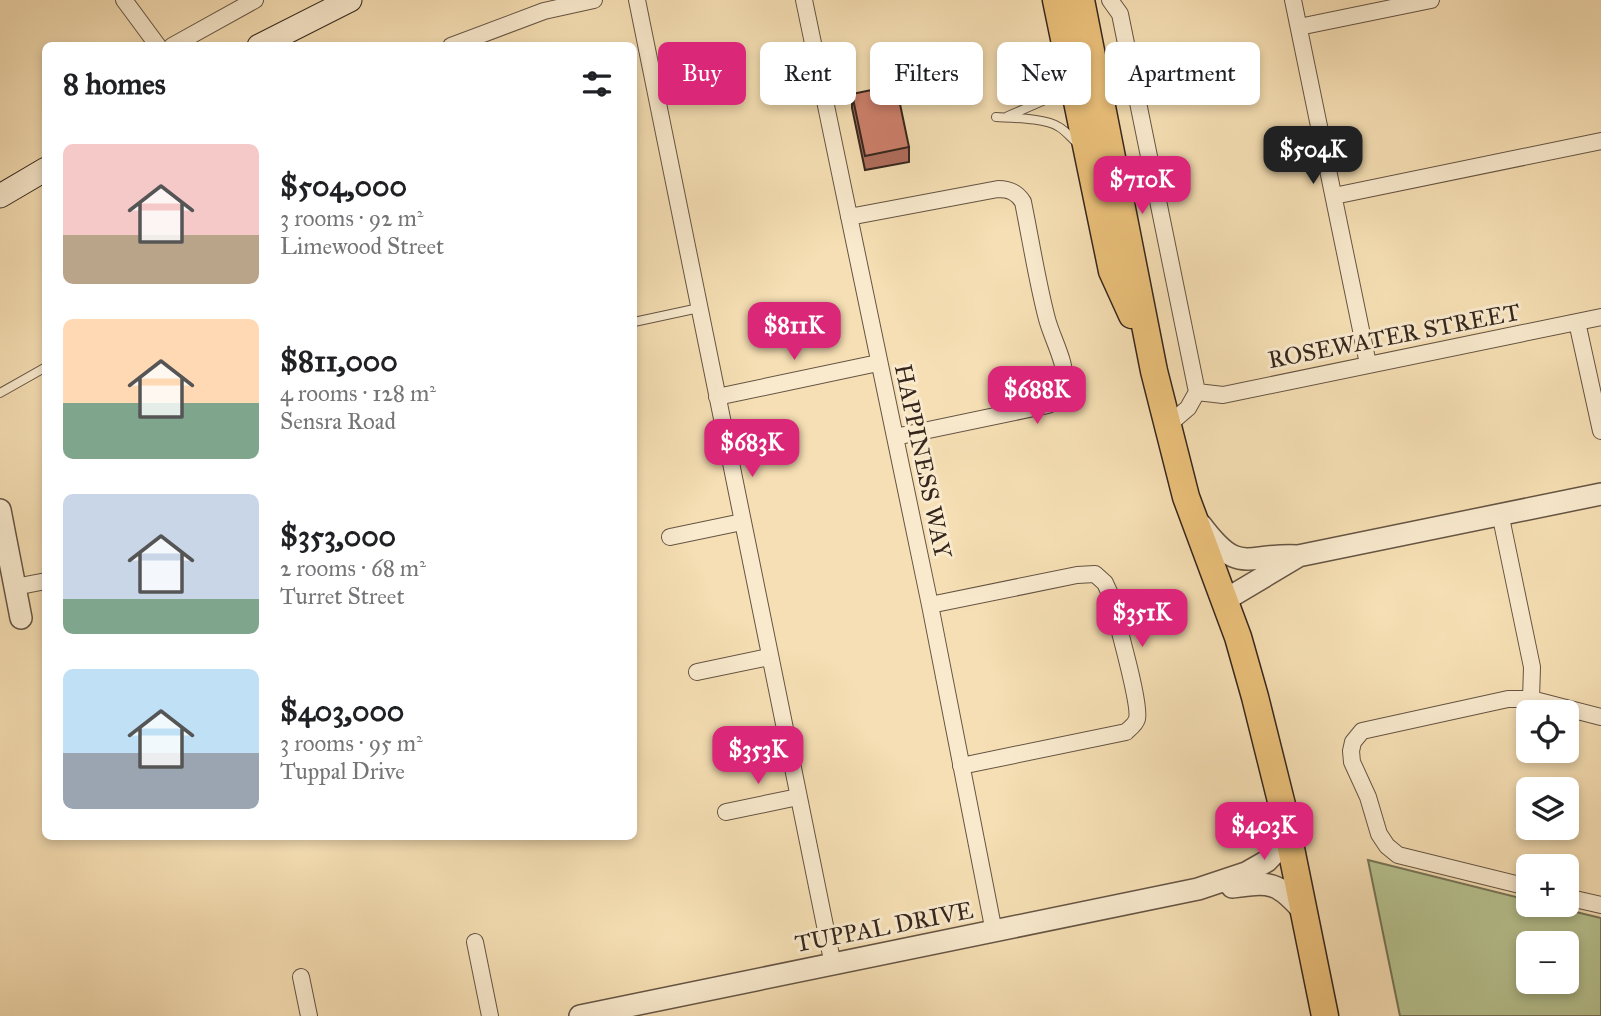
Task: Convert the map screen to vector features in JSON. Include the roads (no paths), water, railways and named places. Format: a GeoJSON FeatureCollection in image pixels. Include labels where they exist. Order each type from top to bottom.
{"type":"FeatureCollection","features":[{"type":"Feature","properties":{"kind":"main road"},"geometry":{"type":"LineString","coordinates":[[266,42],[350,0]]}},
{"type":"Feature","properties":{"kind":"main road"},"geometry":{"type":"LineString","coordinates":[[1056,0],[1065,42]]}},
{"type":"Feature","properties":{"kind":"main road"},"geometry":{"type":"LineString","coordinates":[[1081,0],[1147,341],[1167,426],[1192,514],[1238,637],[1252,685],[1289,838],[1325,1016]]}},
{"type":"Feature","properties":{"kind":"main road"},"geometry":{"type":"LineString","coordinates":[[1078,105],[1112,271],[1123,300],[1147,341]]}},
{"type":"Feature","properties":{"kind":"main road"},"geometry":{"type":"LineString","coordinates":[[0,196],[42,171]]}},
{"type":"Feature","properties":{"kind":"street"},"geometry":{"type":"LineString","coordinates":[[124,0],[155,42]]}},
{"type":"Feature","properties":{"kind":"street"},"geometry":{"type":"LineString","coordinates":[[179,42],[256,0]]}},
{"type":"Feature","properties":{"kind":"street"},"geometry":{"type":"LineString","coordinates":[[468,42],[544,11],[594,0]]}},
{"type":"Feature","properties":{"kind":"street"},"geometry":{"type":"LineString","coordinates":[[637,0],[833,965]]}},
{"type":"Feature","properties":{"kind":"street","name":"HAPPINESS WAY"},"geometry":{"type":"LineString","coordinates":[[804,0],[930,605],[994,932]]}},
{"type":"Feature","properties":{"kind":"street"},"geometry":{"type":"LineString","coordinates":[[1110,0],[1120,14],[1197,392],[1188,408],[1167,426]]}},
{"type":"Feature","properties":{"kind":"street"},"geometry":{"type":"LineString","coordinates":[[1293,0],[1368,365]]}},
{"type":"Feature","properties":{"kind":"street"},"geometry":{"type":"LineString","coordinates":[[1299,27],[1431,0]]}},
{"type":"Feature","properties":{"kind":"street"},"geometry":{"type":"LineString","coordinates":[[1334,196],[1601,141]]}},
{"type":"Feature","properties":{"kind":"street"},"geometry":{"type":"LineString","coordinates":[[849,217],[998,189],[1012,191],[1023,202],[1048,321],[1060,353],[1065,389],[1056,401],[1048,405],[895,437]]}},
{"type":"Feature","properties":{"kind":"street","name":"ROSEWATER STREET"},"geometry":{"type":"LineString","coordinates":[[1197,392],[1223,395],[1601,317]]}},
{"type":"Feature","properties":{"kind":"street"},"geometry":{"type":"LineString","coordinates":[[1577,323],[1601,431]]}},
{"type":"Feature","properties":{"kind":"street"},"geometry":{"type":"LineString","coordinates":[[717,397],[878,363]]}},
{"type":"Feature","properties":{"kind":"street"},"geometry":{"type":"LineString","coordinates":[[1192,514],[1225,553],[1234,558],[1249,560],[1283,555],[1298,556],[1601,494]]}},
{"type":"Feature","properties":{"kind":"street"},"geometry":{"type":"LineString","coordinates":[[0,510],[22,618]]}},
{"type":"Feature","properties":{"kind":"street"},"geometry":{"type":"LineString","coordinates":[[1500,513],[1532,667],[1531,699]]}},
{"type":"Feature","properties":{"kind":"street"},"geometry":{"type":"LineString","coordinates":[[670,537],[742,522]]}},
{"type":"Feature","properties":{"kind":"street"},"geometry":{"type":"LineString","coordinates":[[1225,600],[1298,556]]}},
{"type":"Feature","properties":{"kind":"street"},"geometry":{"type":"LineString","coordinates":[[930,605],[1077,575],[1095,574],[1105,583],[1110,594],[1135,695],[1137,719],[1126,732],[961,766]]}},
{"type":"Feature","properties":{"kind":"street"},"geometry":{"type":"LineString","coordinates":[[15,587],[42,582]]}},
{"type":"Feature","properties":{"kind":"street"},"geometry":{"type":"LineString","coordinates":[[697,672],[769,657]]}},
{"type":"Feature","properties":{"kind":"street"},"geometry":{"type":"LineString","coordinates":[[1516,884],[1398,855],[1391,850],[1378,834],[1368,797],[1352,762],[1353,742],[1362,731],[1508,699],[1531,699],[1601,717]]}},
{"type":"Feature","properties":{"kind":"street"},"geometry":{"type":"LineString","coordinates":[[726,812],[798,797]]}},
{"type":"Feature","properties":{"kind":"street","name":"TUPPAL DRIVE"},"geometry":{"type":"LineString","coordinates":[[580,1016],[1198,889],[1246,873],[1267,862],[1289,838]]}},
{"type":"Feature","properties":{"kind":"street","name":"TUPPAL DRIVE"},"geometry":{"type":"LineString","coordinates":[[1198,889],[1265,883],[1283,891],[1303,911]]}},
{"type":"Feature","properties":{"kind":"street"},"geometry":{"type":"LineString","coordinates":[[1579,900],[1601,905]]}},
{"type":"Feature","properties":{"kind":"street"},"geometry":{"type":"LineString","coordinates":[[475,942],[490,1016]]}},
{"type":"Feature","properties":{"kind":"street"},"geometry":{"type":"LineString","coordinates":[[301,977],[310,1016]]}},
{"type":"Feature","properties":{"kind":"lane"},"geometry":{"type":"LineString","coordinates":[[1032,105],[1001,117],[1037,119],[1058,125],[1087,151]]}},
{"type":"Feature","properties":{"kind":"lane"},"geometry":{"type":"LineString","coordinates":[[637,321],[699,308]]}},
{"type":"Feature","properties":{"kind":"lane"},"geometry":{"type":"LineString","coordinates":[[0,393],[42,369]]}}]}
